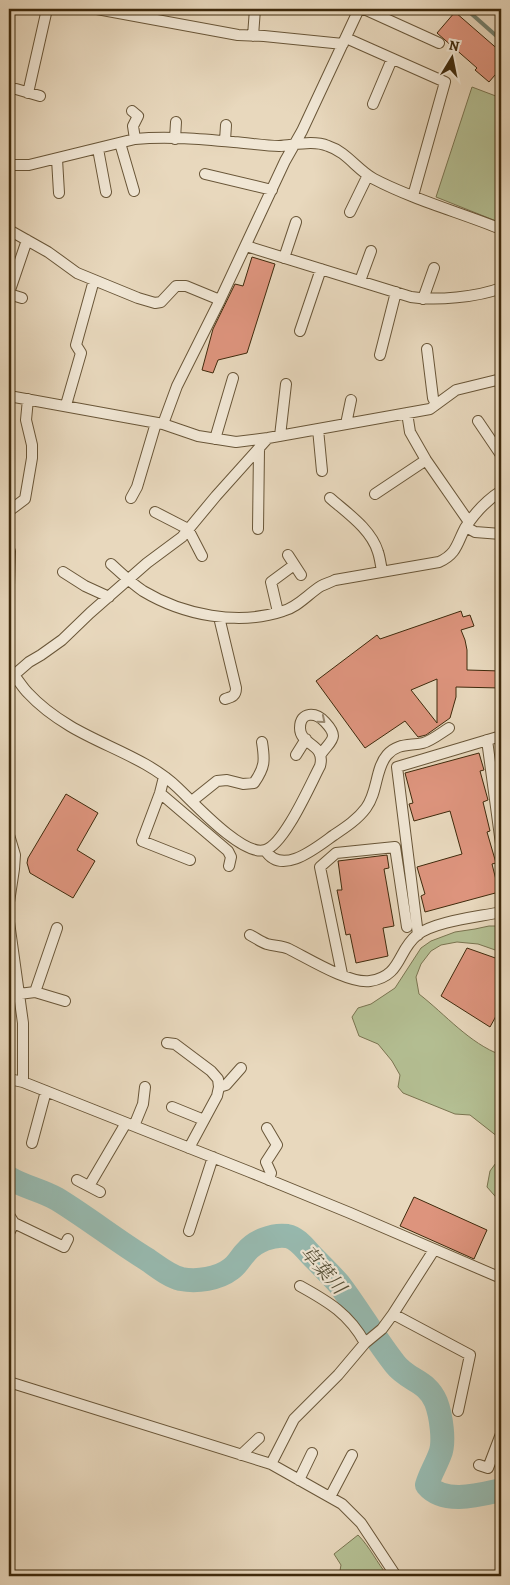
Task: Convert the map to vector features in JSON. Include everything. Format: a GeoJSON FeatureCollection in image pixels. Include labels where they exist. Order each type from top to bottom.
{"type":"FeatureCollection","features":[{"type":"Feature","properties":{"kind":"street"},"geometry":{"type":"LineString","coordinates":[[28,93],[47,9]]}},
{"type":"Feature","properties":{"kind":"street"},"geometry":{"type":"LineString","coordinates":[[97,9],[238,35],[344,41],[392,58],[445,82],[413,196]]}},
{"type":"Feature","properties":{"kind":"street"},"geometry":{"type":"LineString","coordinates":[[253,36],[255,9]]}},
{"type":"Feature","properties":{"kind":"street"},"geometry":{"type":"LineString","coordinates":[[131,498],[138,487],[159,423],[246,246],[285,161],[296,144],[359,9]]}},
{"type":"Feature","properties":{"kind":"street"},"geometry":{"type":"LineString","coordinates":[[364,9],[439,43]]}},
{"type":"Feature","properties":{"kind":"street"},"geometry":{"type":"LineString","coordinates":[[373,104],[392,58]]}},
{"type":"Feature","properties":{"kind":"street"},"geometry":{"type":"LineString","coordinates":[[16,89],[40,96]]}},
{"type":"Feature","properties":{"kind":"street"},"geometry":{"type":"LineString","coordinates":[[132,111],[138,116],[133,126],[136,139]]}},
{"type":"Feature","properties":{"kind":"street"},"geometry":{"type":"LineString","coordinates":[[175,139],[176,122]]}},
{"type":"Feature","properties":{"kind":"street"},"geometry":{"type":"LineString","coordinates":[[225,141],[226,124]]}},
{"type":"Feature","properties":{"kind":"street"},"geometry":{"type":"LineString","coordinates":[[9,164],[30,165],[136,139],[152,138],[225,141],[279,146],[296,144],[326,145],[338,150],[358,169],[396,190],[501,229]]}},
{"type":"Feature","properties":{"kind":"street"},"geometry":{"type":"LineString","coordinates":[[120,143],[134,191]]}},
{"type":"Feature","properties":{"kind":"street"},"geometry":{"type":"LineString","coordinates":[[98,149],[106,192]]}},
{"type":"Feature","properties":{"kind":"street"},"geometry":{"type":"LineString","coordinates":[[57,159],[58,193]]}},
{"type":"Feature","properties":{"kind":"street"},"geometry":{"type":"LineString","coordinates":[[205,174],[272,190]]}},
{"type":"Feature","properties":{"kind":"street"},"geometry":{"type":"LineString","coordinates":[[350,212],[368,175]]}},
{"type":"Feature","properties":{"kind":"street"},"geometry":{"type":"LineString","coordinates":[[284,258],[296,222]]}},
{"type":"Feature","properties":{"kind":"street"},"geometry":{"type":"LineString","coordinates":[[9,230],[48,252],[77,273],[138,298],[155,303],[161,302],[176,286],[180,285],[220,300]]}},
{"type":"Feature","properties":{"kind":"street"},"geometry":{"type":"LineString","coordinates":[[22,298],[9,293],[27,240]]}},
{"type":"Feature","properties":{"kind":"street"},"geometry":{"type":"LineString","coordinates":[[246,246],[411,297],[423,299],[490,292],[501,288]]}},
{"type":"Feature","properties":{"kind":"street"},"geometry":{"type":"LineString","coordinates":[[360,281],[371,251]]}},
{"type":"Feature","properties":{"kind":"street"},"geometry":{"type":"LineString","coordinates":[[423,299],[434,268]]}},
{"type":"Feature","properties":{"kind":"street"},"geometry":{"type":"LineString","coordinates":[[300,331],[321,269]]}},
{"type":"Feature","properties":{"kind":"street"},"geometry":{"type":"LineString","coordinates":[[66,405],[81,353],[76,344],[94,280]]}},
{"type":"Feature","properties":{"kind":"street"},"geometry":{"type":"LineString","coordinates":[[380,355],[396,292]]}},
{"type":"Feature","properties":{"kind":"street"},"geometry":{"type":"LineString","coordinates":[[428,349],[433,398],[436,404]]}},
{"type":"Feature","properties":{"kind":"street"},"geometry":{"type":"LineString","coordinates":[[215,439],[233,378]]}},
{"type":"Feature","properties":{"kind":"street"},"geometry":{"type":"LineString","coordinates":[[9,396],[159,423],[198,436],[236,442],[430,409],[456,390],[501,379]]}},
{"type":"Feature","properties":{"kind":"street"},"geometry":{"type":"LineString","coordinates":[[280,436],[286,384]]}},
{"type":"Feature","properties":{"kind":"street"},"geometry":{"type":"LineString","coordinates":[[9,511],[25,499],[32,458],[32,445],[26,420],[28,399]]}},
{"type":"Feature","properties":{"kind":"street"},"geometry":{"type":"LineString","coordinates":[[346,424],[351,400]]}},
{"type":"Feature","properties":{"kind":"street"},"geometry":{"type":"LineString","coordinates":[[407,413],[410,432],[468,525],[475,532],[501,534]]}},
{"type":"Feature","properties":{"kind":"street"},"geometry":{"type":"LineString","coordinates":[[478,421],[501,455]]}},
{"type":"Feature","properties":{"kind":"street"},"geometry":{"type":"LineString","coordinates":[[318,429],[322,472]]}},
{"type":"Feature","properties":{"kind":"street"},"geometry":{"type":"LineString","coordinates":[[268,438],[182,537],[147,563],[62,640],[10,673],[45,709],[70,726],[164,777],[234,838],[249,848],[258,851],[265,850],[277,842],[320,766],[321,754],[302,735],[300,728],[302,720],[311,714],[321,718],[333,732],[334,737],[331,743],[321,754]]}},
{"type":"Feature","properties":{"kind":"street"},"geometry":{"type":"LineString","coordinates":[[258,529],[259,449]]}},
{"type":"Feature","properties":{"kind":"street"},"geometry":{"type":"LineString","coordinates":[[375,494],[426,460]]}},
{"type":"Feature","properties":{"kind":"street"},"geometry":{"type":"LineString","coordinates":[[111,564],[141,590],[158,599],[187,609],[219,617],[243,617],[284,611],[303,601],[321,586],[335,580],[439,562],[448,558],[455,550],[468,525],[479,510],[501,491]]}},
{"type":"Feature","properties":{"kind":"street"},"geometry":{"type":"LineString","coordinates":[[330,498],[362,526],[374,542],[378,551],[382,572]]}},
{"type":"Feature","properties":{"kind":"street"},"geometry":{"type":"LineString","coordinates":[[155,512],[188,530],[202,556]]}},
{"type":"Feature","properties":{"kind":"street"},"geometry":{"type":"LineString","coordinates":[[9,584],[10,551]]}},
{"type":"Feature","properties":{"kind":"street"},"geometry":{"type":"LineString","coordinates":[[288,555],[301,575]]}},
{"type":"Feature","properties":{"kind":"street"},"geometry":{"type":"LineString","coordinates":[[278,612],[271,582],[294,565]]}},
{"type":"Feature","properties":{"kind":"street"},"geometry":{"type":"LineString","coordinates":[[63,572],[85,586],[109,597]]}},
{"type":"Feature","properties":{"kind":"street"},"geometry":{"type":"LineString","coordinates":[[219,617],[236,688],[234,696],[225,699]]}},
{"type":"Feature","properties":{"kind":"street"},"geometry":{"type":"LineString","coordinates":[[265,850],[270,857],[277,860],[293,860],[305,856],[360,816],[374,794],[381,765],[388,754],[397,747],[424,743],[449,728]]}},
{"type":"Feature","properties":{"kind":"street"},"geometry":{"type":"LineString","coordinates":[[418,935],[397,767],[501,736]]}},
{"type":"Feature","properties":{"kind":"street"},"geometry":{"type":"LineString","coordinates":[[296,755],[306,739]]}},
{"type":"Feature","properties":{"kind":"street"},"geometry":{"type":"LineString","coordinates":[[487,740],[501,844]]}},
{"type":"Feature","properties":{"kind":"street"},"geometry":{"type":"LineString","coordinates":[[192,801],[217,782],[227,780],[243,784],[254,783],[263,771],[265,759],[262,742]]}},
{"type":"Feature","properties":{"kind":"street"},"geometry":{"type":"LineString","coordinates":[[164,777],[142,841],[190,860]]}},
{"type":"Feature","properties":{"kind":"street"},"geometry":{"type":"LineString","coordinates":[[160,793],[228,851],[231,858],[229,866]]}},
{"type":"Feature","properties":{"kind":"street"},"geometry":{"type":"LineString","coordinates":[[9,835],[15,855],[9,902]]}},
{"type":"Feature","properties":{"kind":"street"},"geometry":{"type":"LineString","coordinates":[[342,974],[320,867],[336,853],[395,847],[407,927]]}},
{"type":"Feature","properties":{"kind":"street"},"geometry":{"type":"LineString","coordinates":[[250,935],[266,943],[288,948],[306,959],[353,980],[369,981],[383,977],[394,969],[410,943],[418,935],[435,926],[501,912]]}},
{"type":"Feature","properties":{"kind":"street"},"geometry":{"type":"LineString","coordinates":[[9,922],[23,1023],[23,1082]]}},
{"type":"Feature","properties":{"kind":"street"},"geometry":{"type":"LineString","coordinates":[[35,992],[57,928]]}},
{"type":"Feature","properties":{"kind":"street"},"geometry":{"type":"LineString","coordinates":[[19,994],[35,992],[65,1001]]}},
{"type":"Feature","properties":{"kind":"street"},"geometry":{"type":"LineString","coordinates":[[167,1043],[175,1044],[211,1071],[218,1079],[217,1096],[189,1148]]}},
{"type":"Feature","properties":{"kind":"street"},"geometry":{"type":"LineString","coordinates":[[219,1087],[226,1085],[241,1068]]}},
{"type":"Feature","properties":{"kind":"street"},"geometry":{"type":"LineString","coordinates":[[9,1079],[23,1082],[213,1157],[501,1278]]}},
{"type":"Feature","properties":{"kind":"street"},"geometry":{"type":"LineString","coordinates":[[89,1186],[143,1104],[145,1087]]}},
{"type":"Feature","properties":{"kind":"street"},"geometry":{"type":"LineString","coordinates":[[32,1143],[46,1091]]}},
{"type":"Feature","properties":{"kind":"street"},"geometry":{"type":"LineString","coordinates":[[172,1107],[204,1120]]}},
{"type":"Feature","properties":{"kind":"street"},"geometry":{"type":"LineString","coordinates":[[267,1128],[276,1145],[266,1162],[271,1173],[269,1180]]}},
{"type":"Feature","properties":{"kind":"street"},"geometry":{"type":"LineString","coordinates":[[189,1231],[213,1157]]}},
{"type":"Feature","properties":{"kind":"street"},"geometry":{"type":"LineString","coordinates":[[77,1180],[100,1192]]}},
{"type":"Feature","properties":{"kind":"street"},"geometry":{"type":"LineString","coordinates":[[9,1233],[11,1219],[64,1247],[68,1239]]}},
{"type":"Feature","properties":{"kind":"street"},"geometry":{"type":"LineString","coordinates":[[271,1464],[294,1419],[338,1375],[367,1341],[382,1328],[434,1250]]}},
{"type":"Feature","properties":{"kind":"street"},"geometry":{"type":"LineString","coordinates":[[300,1286],[333,1305],[367,1341]]}},
{"type":"Feature","properties":{"kind":"street"},"geometry":{"type":"LineString","coordinates":[[393,1314],[470,1355],[458,1411]]}},
{"type":"Feature","properties":{"kind":"street"},"geometry":{"type":"LineString","coordinates":[[9,1382],[271,1464],[342,1504],[361,1523],[396,1576]]}},
{"type":"Feature","properties":{"kind":"street"},"geometry":{"type":"LineString","coordinates":[[479,1465],[488,1468],[501,1434]]}},
{"type":"Feature","properties":{"kind":"street"},"geometry":{"type":"LineString","coordinates":[[241,1455],[259,1438]]}},
{"type":"Feature","properties":{"kind":"street"},"geometry":{"type":"LineString","coordinates":[[299,1480],[312,1452]]}},
{"type":"Feature","properties":{"kind":"street"},"geometry":{"type":"LineString","coordinates":[[330,1498],[352,1455]]}},
{"type":"Feature","properties":{"kind":"green space"},"geometry":{"type":"Polygon","coordinates":[[[472,87],[501,98],[501,223],[436,197],[472,87]]]}},
{"type":"Feature","properties":{"kind":"green space"},"geometry":{"type":"Polygon","coordinates":[[[489,926],[501,926],[501,952],[478,944],[457,942],[441,945],[431,951],[421,964],[416,977],[419,994],[468,1036],[489,1050],[501,1055],[501,1137],[498,1137],[470,1115],[455,1114],[403,1093],[398,1087],[400,1075],[392,1061],[378,1044],[359,1036],[352,1017],[358,1008],[371,1004],[395,988],[421,948],[431,941],[455,932],[489,926]]]}},
{"type":"Feature","properties":{"kind":"green space"},"geometry":{"type":"Polygon","coordinates":[[[501,1156],[501,1203],[487,1187],[490,1171],[501,1156]]]}},
{"type":"Feature","properties":{"kind":"green space"},"geometry":{"type":"Polygon","coordinates":[[[358,1535],[388,1576],[339,1576],[341,1565],[334,1554],[358,1535]]]}},
{"type":"Feature","properties":{"kind":"building"},"geometry":{"type":"Polygon","coordinates":[[[455,12],[501,52],[501,68],[489,82],[475,70],[477,68],[437,33],[455,12]]]}},
{"type":"Feature","properties":{"kind":"building"},"geometry":{"type":"Polygon","coordinates":[[[252,257],[275,264],[247,353],[218,360],[213,373],[202,370],[213,329],[235,284],[243,286],[252,257]]]}},
{"type":"Feature","properties":{"kind":"building"},"geometry":{"type":"Polygon","coordinates":[[[461,611],[463,617],[470,615],[474,626],[461,630],[467,650],[467,670],[501,671],[501,688],[456,687],[456,697],[450,718],[426,735],[418,737],[405,721],[365,748],[316,681],[377,635],[380,639],[461,611]],[[437,679],[411,690],[437,723],[437,679]]]}},
{"type":"Feature","properties":{"kind":"building"},"geometry":{"type":"Polygon","coordinates":[[[479,753],[484,770],[480,771],[488,800],[483,802],[490,831],[487,832],[496,863],[492,864],[499,892],[425,912],[421,896],[425,894],[417,867],[462,854],[450,811],[414,821],[409,804],[413,803],[405,773],[479,753]]]}},
{"type":"Feature","properties":{"kind":"building"},"geometry":{"type":"Polygon","coordinates":[[[66,794],[98,813],[77,850],[95,861],[73,898],[30,873],[27,863],[28,858],[66,794]]]}},
{"type":"Feature","properties":{"kind":"building"},"geometry":{"type":"Polygon","coordinates":[[[387,855],[389,868],[384,869],[394,926],[383,928],[388,956],[356,963],[350,934],[346,935],[337,890],[342,890],[338,861],[387,855]]]}},
{"type":"Feature","properties":{"kind":"building"},"geometry":{"type":"Polygon","coordinates":[[[467,948],[501,960],[501,1007],[490,1027],[441,996],[467,948]]]}},
{"type":"Feature","properties":{"kind":"building"},"geometry":{"type":"Polygon","coordinates":[[[414,1197],[487,1230],[474,1259],[400,1226],[414,1197]]]}},
{"type":"Feature","properties":{"kind":"waterway"},"geometry":{"type":"LineString","coordinates":[[466,9],[501,40]]}},
{"type":"Feature","properties":{"kind":"waterway","name":"草葉川"},"geometry":{"type":"LineString","coordinates":[[9,1178],[57,1199],[164,1271],[181,1279],[200,1280],[220,1275],[233,1267],[250,1248],[265,1239],[276,1236],[287,1236],[295,1239],[339,1284],[400,1370],[428,1389],[436,1402],[442,1428],[442,1443],[440,1454],[427,1485],[434,1491],[452,1497],[472,1496],[501,1490]]}}]}
